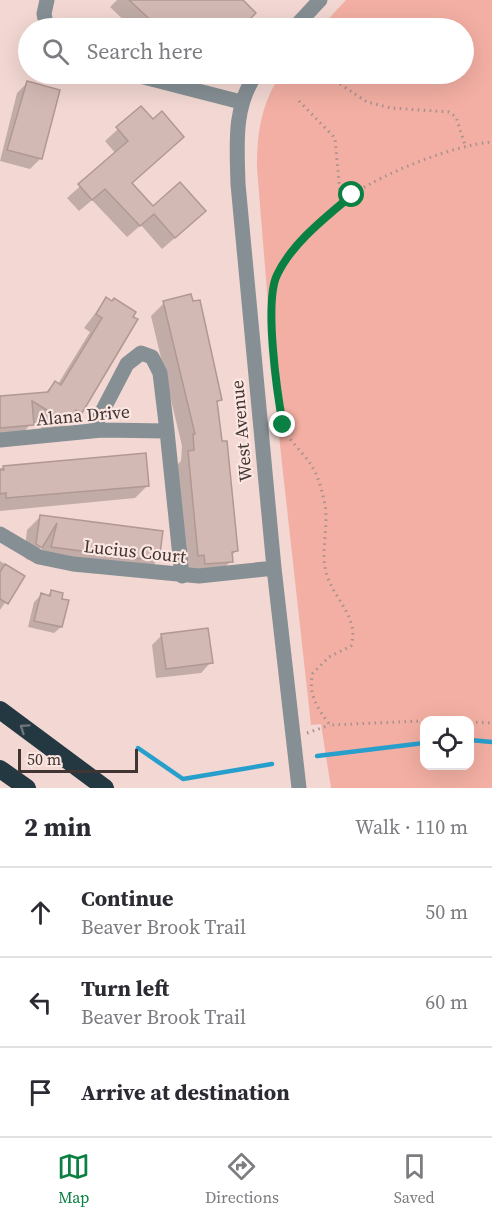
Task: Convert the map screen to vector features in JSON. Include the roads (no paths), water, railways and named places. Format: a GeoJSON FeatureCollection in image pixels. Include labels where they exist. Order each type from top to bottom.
{"type":"FeatureCollection","features":[{"type":"Feature","properties":{"kind":"highway"},"geometry":{"type":"LineString","coordinates":[[0,710],[105,788]]}},
{"type":"Feature","properties":{"kind":"highway"},"geometry":{"type":"LineString","coordinates":[[0,768],[27,788]]}},
{"type":"Feature","properties":{"kind":"street"},"geometry":{"type":"LineString","coordinates":[[45,18],[47,0]]}},
{"type":"Feature","properties":{"kind":"street"},"geometry":{"type":"LineString","coordinates":[[303,18],[320,0]]}},
{"type":"Feature","properties":{"kind":"street"},"geometry":{"type":"LineString","coordinates":[[171,84],[241,102]]}},
{"type":"Feature","properties":{"kind":"street","name":"West Avenue"},"geometry":{"type":"LineString","coordinates":[[251,84],[241,102],[236,142],[238,184],[274,568],[299,788]]}},
{"type":"Feature","properties":{"kind":"street"},"geometry":{"type":"LineString","coordinates":[[92,431],[127,364],[141,353],[152,357],[160,373],[168,431],[182,576]]}},
{"type":"Feature","properties":{"kind":"street","name":"Alana Drive"},"geometry":{"type":"LineString","coordinates":[[0,440],[92,431],[168,431]]}},
{"type":"Feature","properties":{"kind":"street","name":"Lucius Court"},"geometry":{"type":"LineString","coordinates":[[0,534],[28,552],[54,562],[182,576],[215,576],[274,568]]}},
{"type":"Feature","properties":{"kind":"waterway"},"geometry":{"type":"LineString","coordinates":[[474,740],[492,742]]}},
{"type":"Feature","properties":{"kind":"waterway"},"geometry":{"type":"LineString","coordinates":[[317,756],[420,743]]}},
{"type":"Feature","properties":{"kind":"waterway"},"geometry":{"type":"LineString","coordinates":[[138,748],[183,779],[272,764]]}}]}
